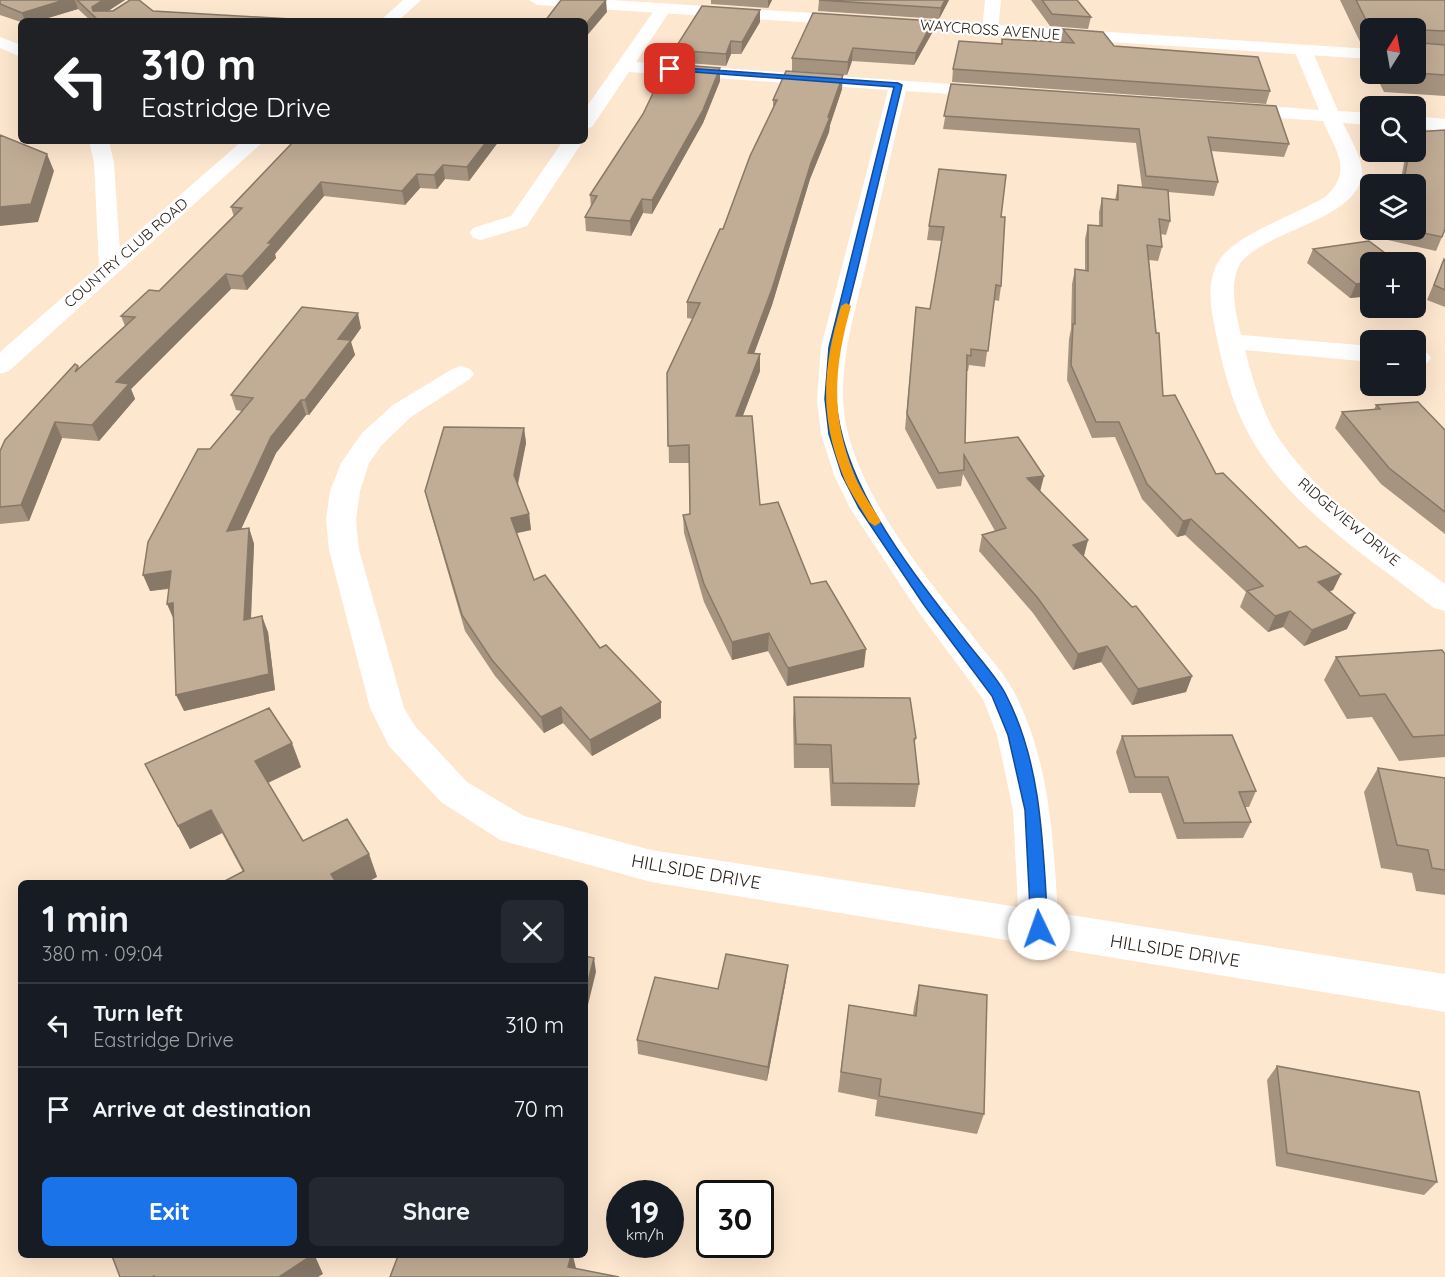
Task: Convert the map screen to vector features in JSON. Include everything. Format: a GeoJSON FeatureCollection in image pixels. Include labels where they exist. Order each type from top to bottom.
{"type":"FeatureCollection","features":[{"type":"Feature","properties":{"kind":"street"},"geometry":{"type":"LineString","coordinates":[[392,18],[413,0]]}},
{"type":"Feature","properties":{"kind":"street","name":"WAYCROSS AVENUE"},"geometry":{"type":"LineString","coordinates":[[537,0],[1360,53]]}},
{"type":"Feature","properties":{"kind":"street"},"geometry":{"type":"LineString","coordinates":[[990,30],[993,0]]}},
{"type":"Feature","properties":{"kind":"street"},"geometry":{"type":"LineString","coordinates":[[588,119],[664,8]]}},
{"type":"Feature","properties":{"kind":"street"},"geometry":{"type":"LineString","coordinates":[[0,42],[18,51]]}},
{"type":"Feature","properties":{"kind":"street","name":"RIDGEVIEW DRIVE"},"geometry":{"type":"LineString","coordinates":[[1303,50],[1351,164],[1351,178],[1343,191],[1320,210],[1263,237],[1236,254],[1227,264],[1223,276],[1225,318],[1229,342],[1254,417],[1270,447],[1295,477],[1346,524],[1445,600]]}},
{"type":"Feature","properties":{"kind":"street"},"geometry":{"type":"LineString","coordinates":[[624,66],[1015,93]]}},
{"type":"Feature","properties":{"kind":"street"},"geometry":{"type":"LineString","coordinates":[[898,85],[834,347],[830,399],[835,434],[848,475],[866,508],[928,602],[998,694],[1011,725],[1032,810],[1039,929]]}},
{"type":"Feature","properties":{"kind":"street"},"geometry":{"type":"LineString","coordinates":[[1214,108],[1360,118]]}},
{"type":"Feature","properties":{"kind":"street"},"geometry":{"type":"LineString","coordinates":[[1426,123],[1445,125]]}},
{"type":"Feature","properties":{"kind":"street"},"geometry":{"type":"LineString","coordinates":[[100,144],[104,163],[110,267]]}},
{"type":"Feature","properties":{"kind":"street","name":"COUNTRY CLUB ROAD"},"geometry":{"type":"LineString","coordinates":[[0,366],[251,144]]}},
{"type":"Feature","properties":{"kind":"street"},"geometry":{"type":"LineString","coordinates":[[481,233],[519,221],[571,144]]}},
{"type":"Feature","properties":{"kind":"street"},"geometry":{"type":"LineString","coordinates":[[1229,342],[1360,353]]}},
{"type":"Feature","properties":{"kind":"street","name":"HILLSIDE DRIVE"},"geometry":{"type":"LineString","coordinates":[[462,374],[402,411],[372,439],[352,472],[345,491],[341,520],[344,550],[387,708],[402,736],[454,792],[513,829],[651,866],[1445,993]]}},
{"type":"Feature","properties":{"kind":"building"},"geometry":{"type":"Polygon","coordinates":[[[0,0],[64,0],[22,13],[0,4],[0,0]]]}},
{"type":"Feature","properties":{"kind":"building"},"geometry":{"type":"Polygon","coordinates":[[[77,0],[103,0],[92,7],[93,11],[113,11],[130,0],[139,0],[153,11],[276,18],[96,18],[77,0]]]}},
{"type":"Feature","properties":{"kind":"building"},"geometry":{"type":"Polygon","coordinates":[[[561,0],[606,0],[588,21],[588,18],[547,18],[561,0]]]}},
{"type":"Feature","properties":{"kind":"building"},"geometry":{"type":"Polygon","coordinates":[[[819,0],[945,0],[941,8],[819,0]]]}},
{"type":"Feature","properties":{"kind":"building"},"geometry":{"type":"Polygon","coordinates":[[[1042,0],[1077,0],[1091,17],[1052,14],[1042,0]]]}},
{"type":"Feature","properties":{"kind":"building"},"geometry":{"type":"Polygon","coordinates":[[[1356,0],[1445,0],[1445,31],[1426,30],[1426,18],[1365,18],[1356,0]]]}},
{"type":"Feature","properties":{"kind":"building"},"geometry":{"type":"Polygon","coordinates":[[[702,6],[760,10],[742,42],[731,41],[726,54],[674,50],[702,6]]]}},
{"type":"Feature","properties":{"kind":"building"},"geometry":{"type":"Polygon","coordinates":[[[813,13],[933,21],[916,53],[853,48],[848,62],[792,58],[813,13]]]}},
{"type":"Feature","properties":{"kind":"building"},"geometry":{"type":"Polygon","coordinates":[[[1063,29],[1103,32],[1114,46],[1258,57],[1270,91],[953,69],[959,41],[1002,44],[1002,39],[1074,43],[1063,29]]]}},
{"type":"Feature","properties":{"kind":"building"},"geometry":{"type":"Polygon","coordinates":[[[1426,43],[1445,45],[1445,75],[1426,74],[1426,43]]]}},
{"type":"Feature","properties":{"kind":"building"},"geometry":{"type":"Polygon","coordinates":[[[667,64],[720,68],[703,110],[652,200],[642,199],[630,221],[585,217],[597,196],[590,195],[643,114],[667,64]]]}},
{"type":"Feature","properties":{"kind":"building"},"geometry":{"type":"Polygon","coordinates":[[[786,71],[843,75],[828,117],[830,117],[811,163],[772,289],[748,353],[760,354],[736,416],[752,416],[760,505],[778,502],[811,584],[826,581],[866,649],[788,668],[769,633],[732,642],[704,584],[683,515],[690,514],[689,445],[668,446],[667,373],[700,303],[687,302],[720,229],[723,229],[750,156],[777,100],[773,100],[786,71]]]}},
{"type":"Feature","properties":{"kind":"building"},"geometry":{"type":"Polygon","coordinates":[[[951,84],[1276,106],[1289,144],[1208,137],[1218,182],[1146,176],[1139,129],[944,116],[951,84]]]}},
{"type":"Feature","properties":{"kind":"building"},"geometry":{"type":"Polygon","coordinates":[[[1445,130],[1445,229],[1442,237],[1426,234],[1426,174],[1405,174],[1407,162],[1426,162],[1426,131],[1445,130]]]}},
{"type":"Feature","properties":{"kind":"building"},"geometry":{"type":"Polygon","coordinates":[[[0,135],[47,154],[31,204],[0,207],[0,135]]]}},
{"type":"Feature","properties":{"kind":"building"},"geometry":{"type":"Polygon","coordinates":[[[291,144],[485,144],[467,167],[443,165],[434,175],[417,174],[402,191],[321,182],[242,276],[226,274],[116,382],[129,384],[92,425],[55,422],[21,505],[0,507],[0,451],[5,440],[75,364],[78,366],[75,372],[135,317],[121,316],[149,290],[159,291],[242,208],[231,207],[291,144]]]}},
{"type":"Feature","properties":{"kind":"building"},"geometry":{"type":"Polygon","coordinates":[[[939,169],[1006,175],[1001,217],[1005,217],[1001,286],[996,285],[988,351],[971,349],[971,356],[967,355],[965,443],[1018,437],[1044,476],[1027,478],[1088,540],[1073,545],[1132,607],[1136,606],[1192,676],[1138,689],[1107,646],[1078,654],[1037,597],[982,535],[1006,528],[964,455],[964,470],[939,473],[907,414],[916,307],[930,309],[944,227],[929,226],[939,169]]]}},
{"type":"Feature","properties":{"kind":"building"},"geometry":{"type":"Polygon","coordinates":[[[1118,185],[1168,190],[1170,221],[1159,219],[1162,247],[1147,245],[1156,333],[1159,333],[1163,396],[1175,395],[1216,474],[1223,473],[1299,548],[1306,546],[1341,574],[1318,582],[1355,613],[1312,630],[1290,611],[1275,616],[1247,591],[1263,586],[1191,519],[1183,521],[1147,484],[1119,422],[1096,422],[1071,365],[1073,324],[1075,324],[1075,269],[1088,271],[1088,225],[1102,226],[1102,198],[1118,200],[1118,185]]]}},
{"type":"Feature","properties":{"kind":"building"},"geometry":{"type":"Polygon","coordinates":[[[1369,241],[1384,252],[1360,252],[1360,283],[1356,284],[1313,249],[1369,241]]]}},
{"type":"Feature","properties":{"kind":"building"},"geometry":{"type":"Polygon","coordinates":[[[1445,260],[1445,290],[1434,285],[1445,260]]]}},
{"type":"Feature","properties":{"kind":"building"},"geometry":{"type":"Polygon","coordinates":[[[302,307],[358,313],[338,339],[351,340],[305,400],[301,400],[271,437],[227,531],[249,528],[244,620],[262,616],[269,674],[176,695],[173,603],[167,604],[171,571],[143,575],[148,542],[198,449],[210,449],[253,398],[231,395],[302,307]]]}},
{"type":"Feature","properties":{"kind":"building"},"geometry":{"type":"Polygon","coordinates":[[[1418,402],[1445,430],[1445,512],[1389,468],[1342,412],[1380,409],[1376,405],[1418,402]]]}},
{"type":"Feature","properties":{"kind":"building"},"geometry":{"type":"Polygon","coordinates":[[[444,427],[524,428],[514,475],[529,514],[511,518],[534,580],[545,575],[600,648],[606,645],[661,702],[590,740],[561,707],[541,717],[492,660],[462,615],[425,491],[444,427]]]}},
{"type":"Feature","properties":{"kind":"building"},"geometry":{"type":"Polygon","coordinates":[[[1442,650],[1445,654],[1445,735],[1413,737],[1385,694],[1360,696],[1336,657],[1442,650]]]}},
{"type":"Feature","properties":{"kind":"building"},"geometry":{"type":"Polygon","coordinates":[[[794,697],[910,698],[916,738],[914,739],[919,784],[833,783],[831,745],[796,744],[794,697]]]}},
{"type":"Feature","properties":{"kind":"building"},"geometry":{"type":"Polygon","coordinates":[[[269,708],[292,743],[255,761],[303,841],[347,819],[369,854],[331,874],[335,880],[227,880],[244,871],[211,810],[178,826],[145,764],[269,708]]]}},
{"type":"Feature","properties":{"kind":"building"},"geometry":{"type":"Polygon","coordinates":[[[1232,735],[1256,791],[1239,792],[1251,822],[1184,823],[1168,777],[1135,777],[1122,736],[1232,735]]]}},
{"type":"Feature","properties":{"kind":"building"},"geometry":{"type":"Polygon","coordinates":[[[1378,768],[1445,778],[1445,870],[1432,868],[1428,850],[1397,845],[1378,768]]]}},
{"type":"Feature","properties":{"kind":"building"},"geometry":{"type":"Polygon","coordinates":[[[726,954],[788,965],[768,1067],[637,1040],[655,977],[718,989],[726,954]]]}},
{"type":"Feature","properties":{"kind":"building"},"geometry":{"type":"Polygon","coordinates":[[[588,957],[594,958],[588,981],[588,957]]]}},
{"type":"Feature","properties":{"kind":"building"},"geometry":{"type":"Polygon","coordinates":[[[919,985],[987,995],[984,1114],[879,1096],[881,1079],[841,1072],[849,1005],[916,1016],[919,985]]]}},
{"type":"Feature","properties":{"kind":"building"},"geometry":{"type":"Polygon","coordinates":[[[1277,1066],[1419,1092],[1437,1182],[1287,1153],[1277,1066]]]}},
{"type":"Feature","properties":{"kind":"building"},"geometry":{"type":"Polygon","coordinates":[[[113,1258],[308,1258],[279,1277],[120,1277],[113,1258]]]}},
{"type":"Feature","properties":{"kind":"building"},"geometry":{"type":"Polygon","coordinates":[[[397,1258],[570,1258],[568,1267],[619,1277],[390,1277],[397,1258]]]}},
{"type":"Feature","properties":{"kind":"slow traffic"},"geometry":{"type":"LineString","coordinates":[[846,306],[834,347],[830,399],[835,434],[848,475],[875,522]]}},
{"type":"Feature","properties":{"kind":"route"},"geometry":{"type":"LineString","coordinates":[[670,69],[898,85],[845,310],[834,347],[830,399],[835,434],[848,475],[866,508],[928,602],[998,694],[1015,735],[1032,810],[1039,929]]}}]}
